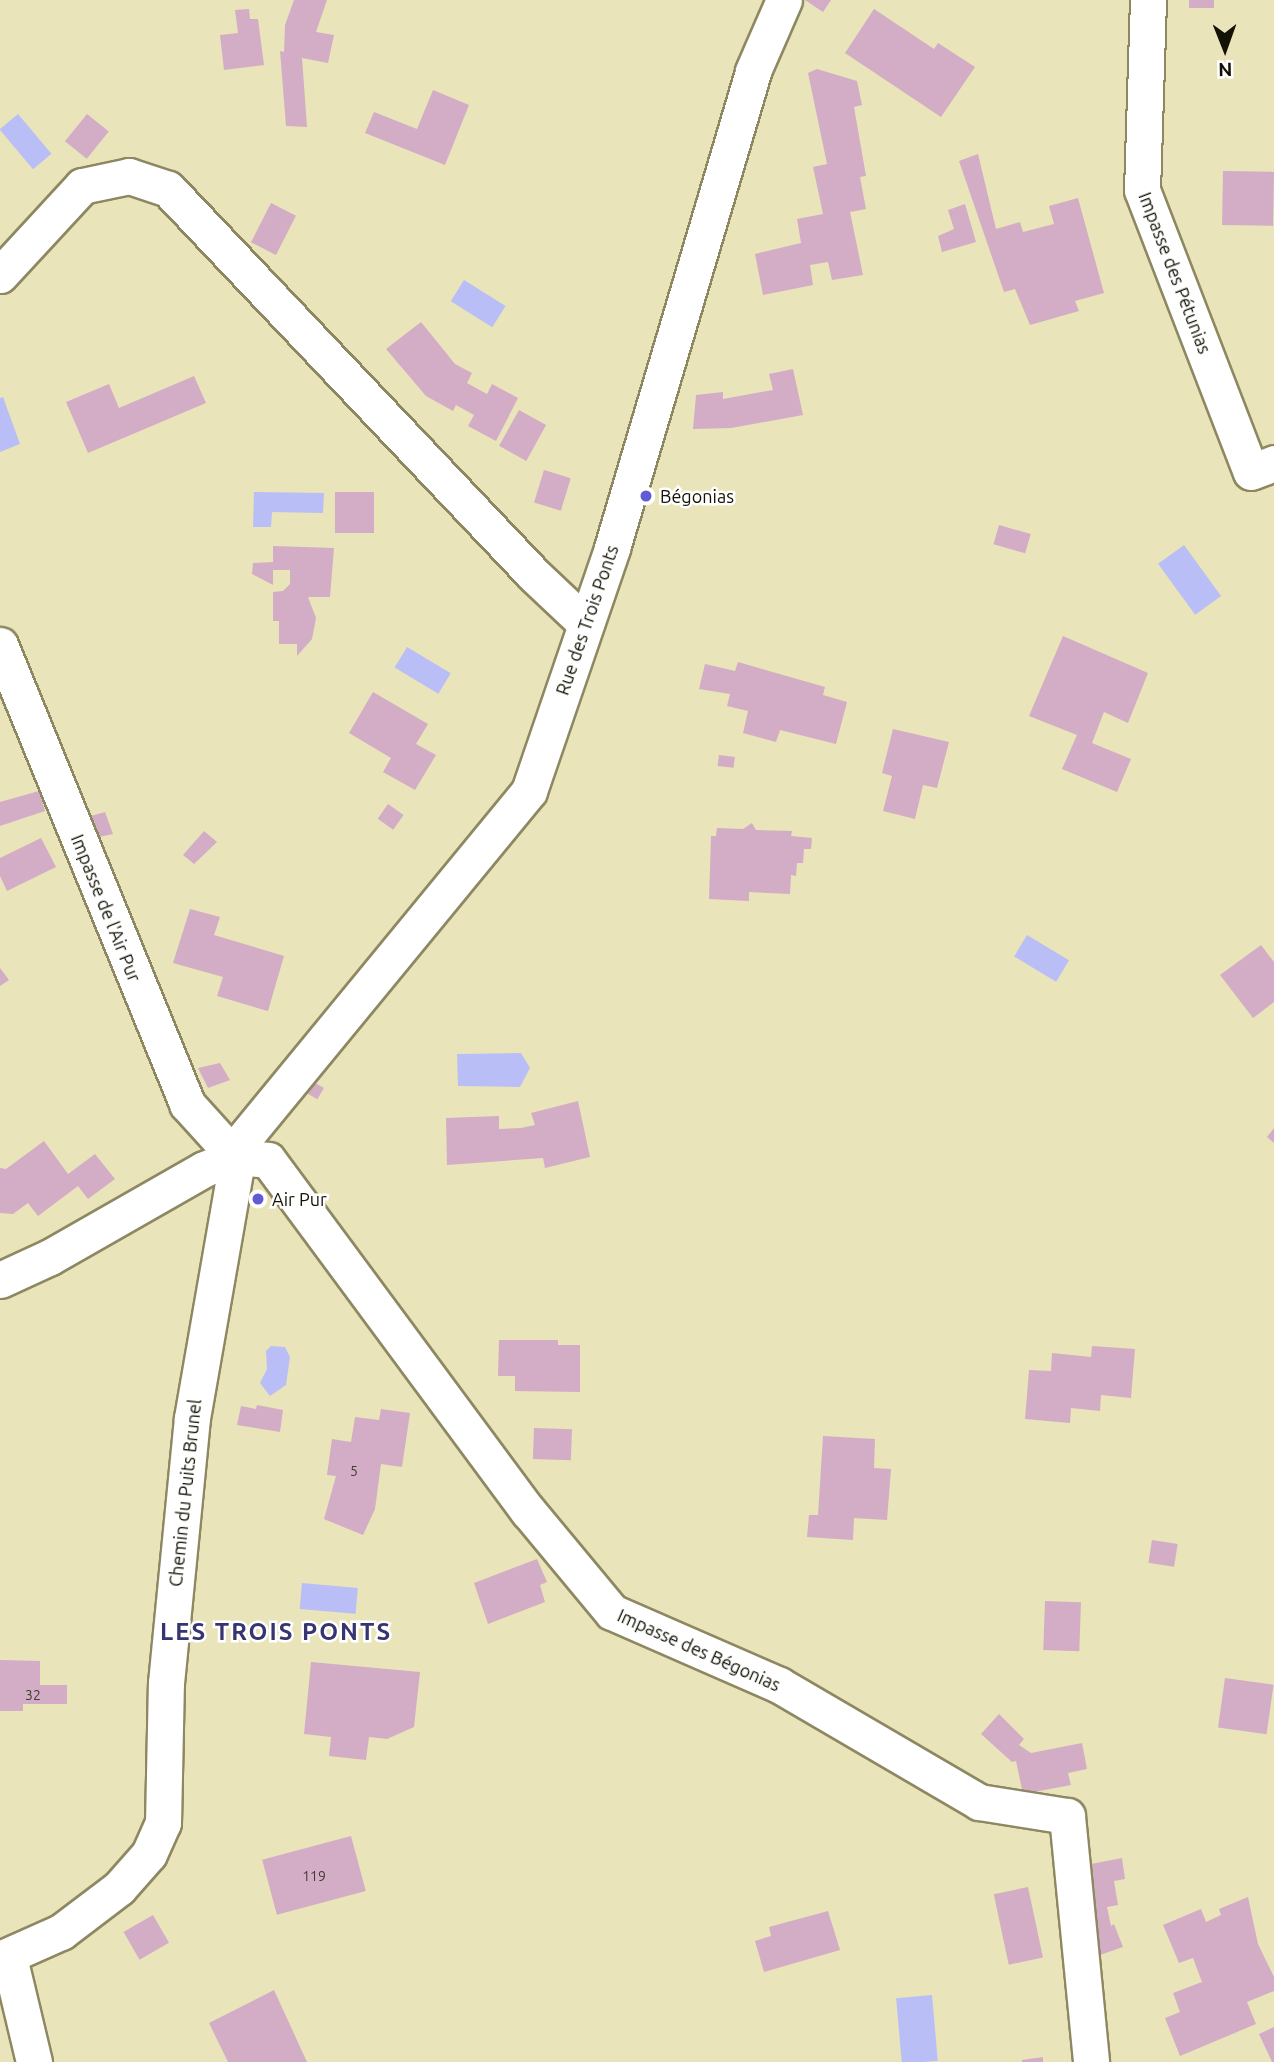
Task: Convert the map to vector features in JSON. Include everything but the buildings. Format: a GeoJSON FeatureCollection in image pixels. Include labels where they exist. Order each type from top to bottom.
{"type":"FeatureCollection","features":[{"type":"Feature","properties":{"kind":"street","name":"Rue des Trois Ponts"},"geometry":{"type":"LineString","coordinates":[[235,1157],[240,1143],[529,791],[586,624],[753,71],[783,0]]}},
{"type":"Feature","properties":{"kind":"street","name":"Impasse des Pétunias"},"geometry":{"type":"LineString","coordinates":[[1148,0],[1142,190],[1251,472],[1274,463]]}},
{"type":"Feature","properties":{"kind":"street"},"geometry":{"type":"LineString","coordinates":[[0,275],[82,186],[129,176],[169,189],[534,575],[586,624]]}},
{"type":"Feature","properties":{"kind":"street","name":"Impasse de l'Air Pur"},"geometry":{"type":"LineString","coordinates":[[0,645],[187,1104],[235,1157]]}},
{"type":"Feature","properties":{"kind":"street"},"geometry":{"type":"LineString","coordinates":[[0,1280],[50,1257],[204,1168],[235,1157]]}},
{"type":"Feature","properties":{"kind":"street","name":"Chemin du Puits Brunel"},"geometry":{"type":"LineString","coordinates":[[4,1958],[61,1932],[119,1888],[149,1854],[163,1823],[166,1683],[192,1418],[235,1157]]}},
{"type":"Feature","properties":{"kind":"street","name":"Impasse des Bégonias"},"geometry":{"type":"LineString","coordinates":[[235,1157],[268,1160],[528,1511],[612,1612],[779,1685],[979,1802],[1067,1816],[1091,2062]]}},
{"type":"Feature","properties":{"kind":"street"},"geometry":{"type":"LineString","coordinates":[[4,1958],[34,2062]]}},
{"type":"Feature","properties":{"kind":"water"},"geometry":{"type":"Polygon","coordinates":[[[18,114],[51,154],[33,169],[0,130],[18,114]]]}},
{"type":"Feature","properties":{"kind":"water"},"geometry":{"type":"Polygon","coordinates":[[[464,280],[506,306],[492,327],[451,301],[464,280]]]}},
{"type":"Feature","properties":{"kind":"water"},"geometry":{"type":"Polygon","coordinates":[[[3,397],[20,444],[0,452],[0,398],[3,397]]]}},
{"type":"Feature","properties":{"kind":"water"},"geometry":{"type":"Polygon","coordinates":[[[254,492],[324,493],[323,513],[272,512],[271,527],[253,527],[254,492]]]}},
{"type":"Feature","properties":{"kind":"water"},"geometry":{"type":"Polygon","coordinates":[[[1184,545],[1221,596],[1195,615],[1158,564],[1184,545]]]}},
{"type":"Feature","properties":{"kind":"water"},"geometry":{"type":"Polygon","coordinates":[[[407,647],[451,673],[438,694],[395,668],[407,647]]]}},
{"type":"Feature","properties":{"kind":"water"},"geometry":{"type":"Polygon","coordinates":[[[1027,935],[1069,960],[1056,982],[1014,956],[1027,935]]]}},
{"type":"Feature","properties":{"kind":"water"},"geometry":{"type":"Polygon","coordinates":[[[521,1053],[530,1068],[520,1087],[458,1086],[457,1054],[521,1053]]]}},
{"type":"Feature","properties":{"kind":"water"},"geometry":{"type":"Polygon","coordinates":[[[271,1346],[285,1347],[290,1357],[286,1385],[270,1396],[260,1383],[267,1369],[266,1351],[271,1346]]]}},
{"type":"Feature","properties":{"kind":"water"},"geometry":{"type":"Polygon","coordinates":[[[302,1583],[358,1588],[356,1614],[300,1609],[302,1583]]]}},
{"type":"Feature","properties":{"kind":"water"},"geometry":{"type":"Polygon","coordinates":[[[932,1995],[938,2061],[902,2062],[896,1998],[932,1995]]]}},
{"type":"Feature","properties":{"kind":"place","name":"Bégonias"},"geometry":{"type":"Point","coordinates":[646,496]}},
{"type":"Feature","properties":{"kind":"place","name":"Air Pur"},"geometry":{"type":"Point","coordinates":[258,1199]}},
{"type":"Feature","properties":{"kind":"district","name":"LES TROIS PONTS"},"geometry":{"type":"Point","coordinates":[276,1632]}}]}
